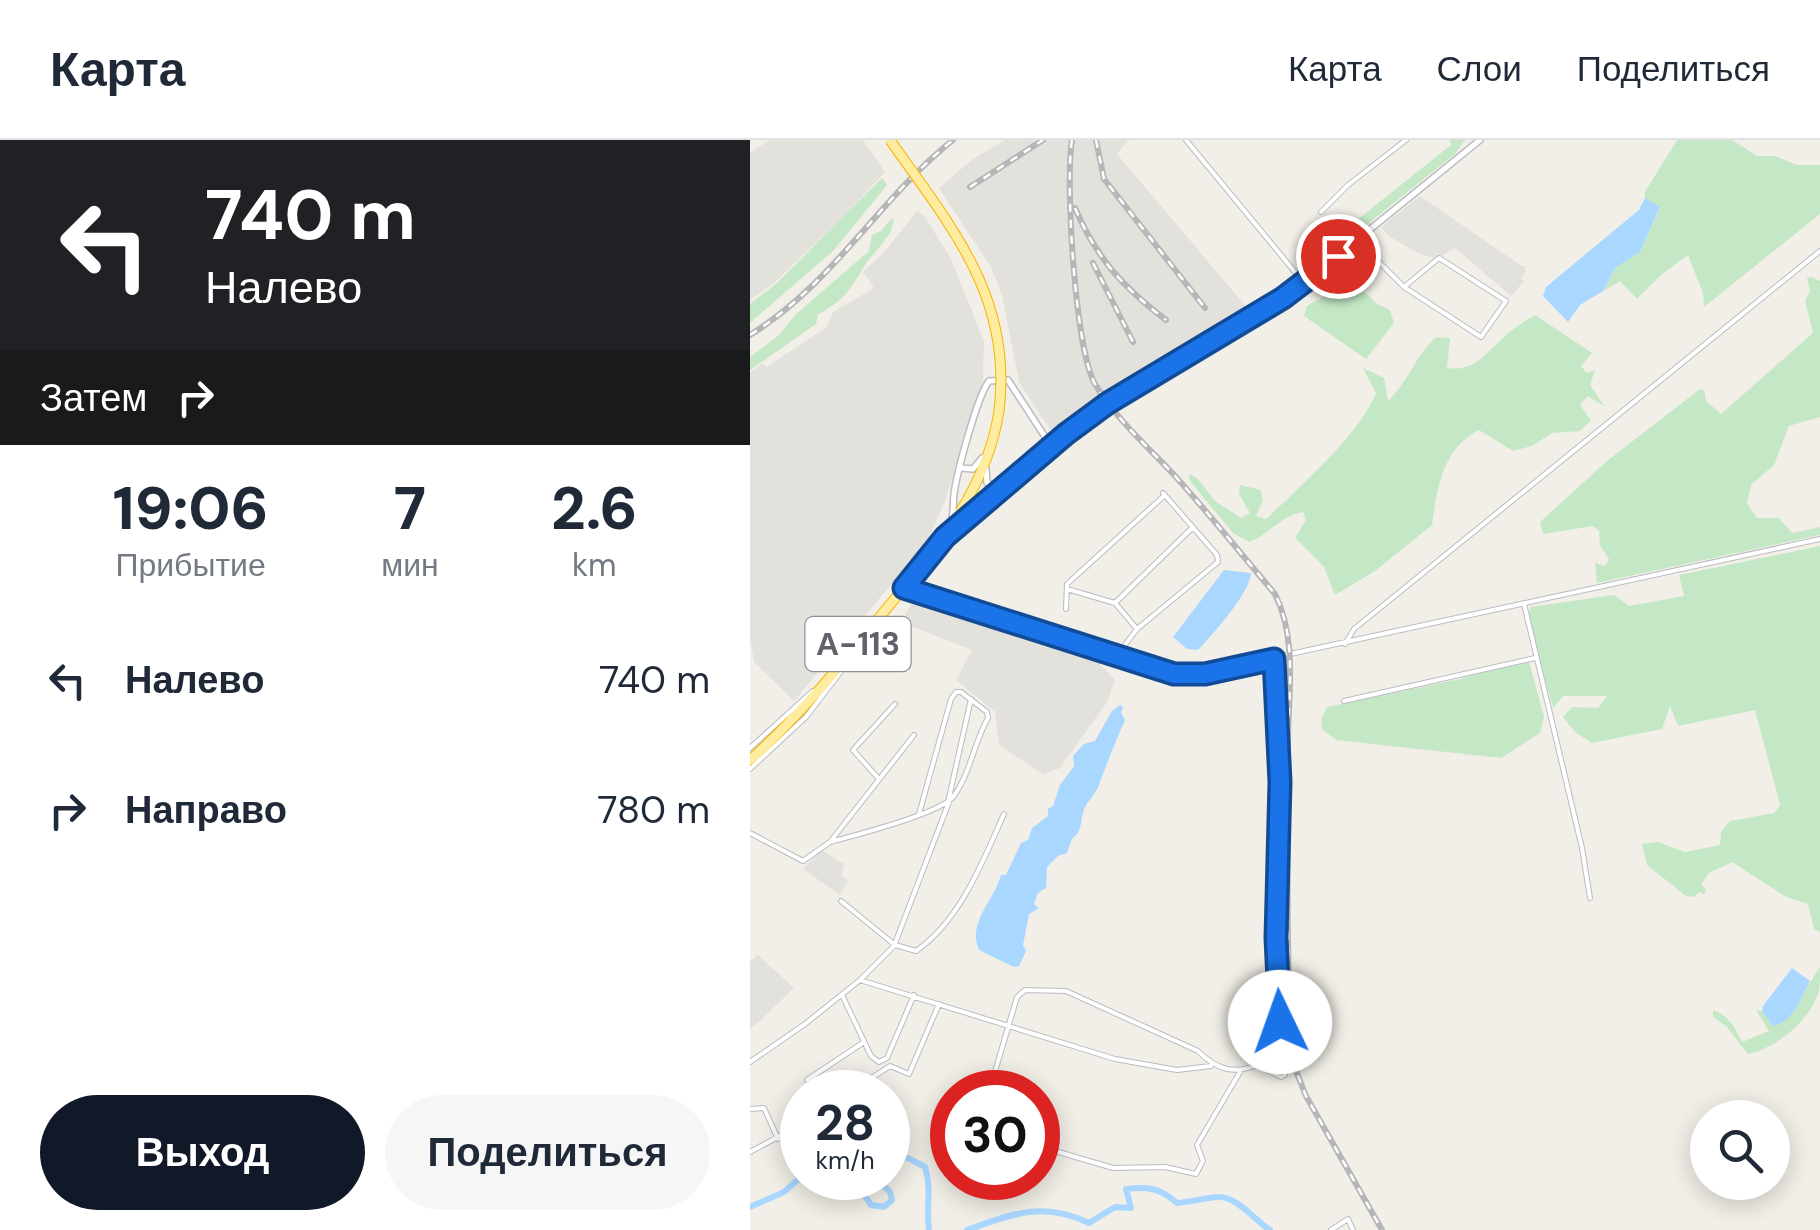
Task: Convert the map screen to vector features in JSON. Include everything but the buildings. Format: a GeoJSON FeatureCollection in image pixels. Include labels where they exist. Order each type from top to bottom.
{"type":"FeatureCollection","features":[{"type":"Feature","properties":{"kind":"highway","name":"А-113"},"geometry":{"type":"LineString","coordinates":[[750,753],[800,713],[945,537],[968,500],[984,460],[996,411],[1000,348],[984,287],[964,247],[886,140]]}},
{"type":"Feature","properties":{"kind":"highway","name":"А-113"},"geometry":{"type":"LineString","coordinates":[[750,753],[813,691],[935,543],[984,460]]}},
{"type":"Feature","properties":{"kind":"street"},"geometry":{"type":"LineString","coordinates":[[1186,140],[1304,283]]}},
{"type":"Feature","properties":{"kind":"street"},"geometry":{"type":"LineString","coordinates":[[1320,212],[1406,140]]}},
{"type":"Feature","properties":{"kind":"street"},"geometry":{"type":"LineString","coordinates":[[945,537],[1108,403],[1304,283],[1480,140]]}},
{"type":"Feature","properties":{"kind":"street"},"geometry":{"type":"LineString","coordinates":[[1357,241],[1404,287],[1481,337],[1506,301],[1439,258],[1404,287]]}},
{"type":"Feature","properties":{"kind":"street"},"geometry":{"type":"LineString","coordinates":[[1345,644],[1354,630],[1820,252]]}},
{"type":"Feature","properties":{"kind":"street"},"geometry":{"type":"LineString","coordinates":[[952,517],[952,498],[960,468],[983,391],[992,380],[1008,380],[1051,446]]}},
{"type":"Feature","properties":{"kind":"street"},"geometry":{"type":"LineString","coordinates":[[960,468],[973,469],[984,460]]}},
{"type":"Feature","properties":{"kind":"street"},"geometry":{"type":"LineString","coordinates":[[984,460],[989,486],[999,489],[1007,485]]}},
{"type":"Feature","properties":{"kind":"street"},"geometry":{"type":"LineString","coordinates":[[1066,609],[1067,584],[1164,494],[1218,555],[1218,562],[1137,629],[1118,654]]}},
{"type":"Feature","properties":{"kind":"street"},"geometry":{"type":"LineString","coordinates":[[1115,602],[1193,527]]}},
{"type":"Feature","properties":{"kind":"street"},"geometry":{"type":"LineString","coordinates":[[904,588],[1189,676],[1820,539]]}},
{"type":"Feature","properties":{"kind":"street"},"geometry":{"type":"LineString","coordinates":[[1067,589],[1115,602],[1137,629]]}},
{"type":"Feature","properties":{"kind":"street"},"geometry":{"type":"LineString","coordinates":[[1524,604],[1582,848],[1590,898]]}},
{"type":"Feature","properties":{"kind":"street"},"geometry":{"type":"LineString","coordinates":[[750,769],[806,717],[864,645],[878,619]]}},
{"type":"Feature","properties":{"kind":"street"},"geometry":{"type":"LineString","coordinates":[[1344,701],[1537,658]]}},
{"type":"Feature","properties":{"kind":"street"},"geometry":{"type":"LineString","coordinates":[[1060,1152],[1113,1168],[1166,1167],[1196,1174],[1203,1161],[1197,1145],[1240,1072],[1256,1065],[1280,1077],[1287,1070],[1278,990],[1280,782],[1274,659]]}},
{"type":"Feature","properties":{"kind":"street"},"geometry":{"type":"LineString","coordinates":[[750,1062],[766,1054],[860,980],[895,944],[949,801],[988,718],[987,712],[961,692],[953,694],[919,814]]}},
{"type":"Feature","properties":{"kind":"street"},"geometry":{"type":"LineString","coordinates":[[949,801],[971,699]]}},
{"type":"Feature","properties":{"kind":"street"},"geometry":{"type":"LineString","coordinates":[[878,778],[854,750],[895,704]]}},
{"type":"Feature","properties":{"kind":"street"},"geometry":{"type":"LineString","coordinates":[[830,842],[914,735]]}},
{"type":"Feature","properties":{"kind":"street"},"geometry":{"type":"LineString","coordinates":[[750,834],[803,861],[830,842],[949,801]]}},
{"type":"Feature","properties":{"kind":"street"},"geometry":{"type":"LineString","coordinates":[[841,901],[895,944],[916,951],[933,939],[977,873],[1004,814]]}},
{"type":"Feature","properties":{"kind":"street"},"geometry":{"type":"LineString","coordinates":[[860,980],[1010,1024],[1076,1050],[1157,1068],[1213,1066],[1240,1072]]}},
{"type":"Feature","properties":{"kind":"street"},"geometry":{"type":"LineString","coordinates":[[996,1070],[1021,991],[1066,991],[1198,1051],[1213,1066]]}},
{"type":"Feature","properties":{"kind":"street"},"geometry":{"type":"LineString","coordinates":[[842,994],[864,1042],[874,1059],[881,1062],[887,1058],[914,995]]}},
{"type":"Feature","properties":{"kind":"street"},"geometry":{"type":"LineString","coordinates":[[910,1072],[938,1004]]}},
{"type":"Feature","properties":{"kind":"street"},"geometry":{"type":"LineString","coordinates":[[822,1070],[864,1042]]}},
{"type":"Feature","properties":{"kind":"street"},"geometry":{"type":"LineString","coordinates":[[750,1108],[764,1108],[778,1139],[750,1152]]}},
{"type":"Feature","properties":{"kind":"street"},"geometry":{"type":"LineString","coordinates":[[1331,1230],[1348,1219],[1353,1230]]}},
{"type":"Feature","properties":{"kind":"shaded area"},"geometry":{"type":"Polygon","coordinates":[[[769,140],[863,140],[885,172],[775,282],[750,300],[750,153],[769,140]]]}},
{"type":"Feature","properties":{"kind":"shaded area"},"geometry":{"type":"Polygon","coordinates":[[[1005,140],[1129,140],[1117,154],[1249,310],[1111,392],[1058,432],[1051,431],[1019,382],[1002,295],[992,269],[939,188],[973,159],[1005,140]]]}},
{"type":"Feature","properties":{"kind":"shaded area"},"geometry":{"type":"Polygon","coordinates":[[[1420,196],[1525,266],[1521,278],[1524,281],[1511,296],[1455,248],[1437,259],[1390,237],[1381,227],[1420,196]]]}},
{"type":"Feature","properties":{"kind":"shaded area"},"geometry":{"type":"Polygon","coordinates":[[[917,211],[925,217],[951,259],[970,306],[984,342],[983,380],[945,501],[928,540],[794,701],[754,662],[750,637],[750,373],[826,328],[833,312],[874,288],[863,272],[917,211]]]}},
{"type":"Feature","properties":{"kind":"shaded area"},"geometry":{"type":"Polygon","coordinates":[[[917,594],[967,611],[1031,641],[1052,640],[1088,651],[1115,680],[1107,702],[1060,768],[1043,774],[999,745],[995,712],[956,680],[972,650],[901,622],[917,594]]]}},
{"type":"Feature","properties":{"kind":"shaded area"},"geometry":{"type":"Polygon","coordinates":[[[821,850],[844,864],[841,875],[848,881],[840,895],[803,869],[821,850]]]}},
{"type":"Feature","properties":{"kind":"shaded area"},"geometry":{"type":"Polygon","coordinates":[[[758,955],[794,988],[750,1030],[750,962],[758,955]]]}},
{"type":"Feature","properties":{"kind":"green space"},"geometry":{"type":"Polygon","coordinates":[[[1450,140],[1465,140],[1455,154],[1324,259],[1320,254],[1323,247],[1451,145],[1450,140]]]}},
{"type":"Feature","properties":{"kind":"green space"},"geometry":{"type":"Polygon","coordinates":[[[1677,140],[1732,140],[1757,156],[1775,156],[1797,165],[1820,165],[1820,214],[1704,307],[1703,293],[1688,255],[1637,299],[1620,281],[1603,291],[1615,268],[1640,252],[1660,208],[1645,198],[1645,192],[1677,140]]]}},
{"type":"Feature","properties":{"kind":"green space"},"geometry":{"type":"Polygon","coordinates":[[[882,178],[887,185],[834,250],[750,323],[750,304],[777,283],[882,178]]]}},
{"type":"Feature","properties":{"kind":"green space"},"geometry":{"type":"Polygon","coordinates":[[[891,219],[891,231],[844,295],[818,314],[816,324],[750,370],[750,357],[869,251],[872,235],[891,219]]]}},
{"type":"Feature","properties":{"kind":"green space"},"geometry":{"type":"Polygon","coordinates":[[[1807,278],[1820,281],[1820,417],[1789,426],[1774,465],[1751,485],[1747,503],[1757,518],[1779,518],[1792,533],[1820,527],[1820,535],[1597,583],[1595,563],[1605,566],[1609,559],[1600,546],[1599,531],[1593,526],[1543,534],[1540,522],[1607,461],[1700,389],[1704,390],[1706,401],[1721,414],[1813,333],[1805,301],[1810,291],[1807,278]]]}},
{"type":"Feature","properties":{"kind":"green space"},"geometry":{"type":"Polygon","coordinates":[[[1359,287],[1390,310],[1394,323],[1366,359],[1304,316],[1307,306],[1330,293],[1349,297],[1359,287]]]}},
{"type":"Feature","properties":{"kind":"green space"},"geometry":{"type":"Polygon","coordinates":[[[1535,315],[1592,353],[1581,366],[1587,373],[1595,370],[1590,385],[1604,406],[1588,396],[1580,405],[1591,420],[1580,431],[1552,433],[1532,446],[1513,451],[1479,430],[1467,438],[1444,470],[1432,525],[1375,571],[1335,595],[1324,567],[1295,538],[1306,520],[1303,512],[1249,542],[1233,533],[1190,481],[1189,474],[1215,501],[1241,518],[1250,513],[1239,494],[1240,485],[1261,490],[1263,500],[1256,516],[1266,519],[1327,460],[1368,409],[1376,393],[1363,368],[1384,378],[1388,401],[1436,337],[1450,338],[1447,368],[1456,369],[1478,361],[1535,315]]]}},
{"type":"Feature","properties":{"kind":"green space"},"geometry":{"type":"Polygon","coordinates":[[[1820,546],[1820,932],[1814,929],[1808,904],[1786,897],[1732,862],[1709,873],[1701,884],[1706,890],[1704,894],[1699,892],[1694,897],[1686,896],[1647,865],[1642,844],[1658,842],[1685,852],[1720,845],[1721,832],[1730,821],[1774,813],[1780,805],[1755,710],[1678,726],[1670,706],[1662,729],[1592,743],[1576,733],[1563,717],[1572,707],[1598,708],[1607,696],[1563,696],[1553,708],[1528,616],[1531,607],[1614,595],[1629,606],[1684,596],[1679,575],[1820,546]]]}},
{"type":"Feature","properties":{"kind":"green space"},"geometry":{"type":"Polygon","coordinates":[[[1528,658],[1544,717],[1540,733],[1501,758],[1336,740],[1322,729],[1327,707],[1460,679],[1528,658]]]}},
{"type":"Feature","properties":{"kind":"green space"},"geometry":{"type":"Polygon","coordinates":[[[1820,967],[1819,992],[1814,1003],[1791,1032],[1770,1046],[1748,1054],[1726,1026],[1713,1017],[1713,1010],[1719,1012],[1742,1042],[1769,1031],[1756,1010],[1762,1011],[1773,1026],[1782,1020],[1820,967]]]}},
{"type":"Feature","properties":{"kind":"water"},"geometry":{"type":"Polygon","coordinates":[[[1645,198],[1660,207],[1640,252],[1615,268],[1603,291],[1580,305],[1568,322],[1543,296],[1546,287],[1639,210],[1645,198]]]}},
{"type":"Feature","properties":{"kind":"water"},"geometry":{"type":"Polygon","coordinates":[[[1224,570],[1251,573],[1249,581],[1230,613],[1205,643],[1198,650],[1187,649],[1173,637],[1224,570]]]}},
{"type":"Feature","properties":{"kind":"water"},"geometry":{"type":"Polygon","coordinates":[[[1120,705],[1125,720],[1067,853],[1047,867],[1046,888],[1038,893],[1034,904],[1039,908],[1029,914],[1023,945],[1026,951],[1019,966],[979,950],[976,930],[1001,875],[1006,875],[1032,828],[1048,816],[1060,785],[1074,766],[1073,756],[1084,744],[1095,741],[1112,711],[1120,705]]]}},
{"type":"Feature","properties":{"kind":"water"},"geometry":{"type":"Polygon","coordinates":[[[1792,968],[1810,981],[1791,1014],[1773,1026],[1762,1011],[1763,1006],[1792,968]]]}},
{"type":"Feature","properties":{"kind":"waterway"},"geometry":{"type":"LineString","coordinates":[[910,1159],[925,1167],[929,1230]]}},
{"type":"Feature","properties":{"kind":"waterway"},"geometry":{"type":"LineString","coordinates":[[967,1230],[1013,1215],[1042,1211],[1089,1223],[1115,1207],[1131,1208],[1126,1189],[1141,1188],[1159,1191],[1177,1203],[1224,1197],[1270,1230]]}},
{"type":"Feature","properties":{"kind":"waterway"},"geometry":{"type":"LineString","coordinates":[[750,1207],[780,1194]]}},
{"type":"Feature","properties":{"kind":"waterway"},"geometry":{"type":"LineString","coordinates":[[868,1200],[871,1205],[884,1207],[892,1200]]}},
{"type":"Feature","properties":{"kind":"railway"},"geometry":{"type":"LineString","coordinates":[[750,335],[807,291],[901,189],[953,140]]}},
{"type":"Feature","properties":{"kind":"railway"},"geometry":{"type":"LineString","coordinates":[[970,187],[1043,140]]}},
{"type":"Feature","properties":{"kind":"railway"},"geometry":{"type":"LineString","coordinates":[[1072,140],[1073,265],[1082,337],[1095,384],[1122,421],[1189,491],[1275,594],[1282,612],[1290,672],[1288,909],[1294,1066],[1306,1096],[1382,1230]]}},
{"type":"Feature","properties":{"kind":"railway"},"geometry":{"type":"LineString","coordinates":[[1096,140],[1104,179],[1205,308]]}},
{"type":"Feature","properties":{"kind":"railway"},"geometry":{"type":"LineString","coordinates":[[1075,208],[1092,242],[1113,271],[1166,320]]}},
{"type":"Feature","properties":{"kind":"railway"},"geometry":{"type":"LineString","coordinates":[[1093,263],[1133,342]]}},
{"type":"Feature","properties":{"kind":"route"},"geometry":{"type":"LineString","coordinates":[[1280,1022],[1276,938],[1280,782],[1274,659],[1205,674],[1174,674],[904,588],[945,537],[1066,434],[1108,403],[1283,298],[1338,256]]}}]}
